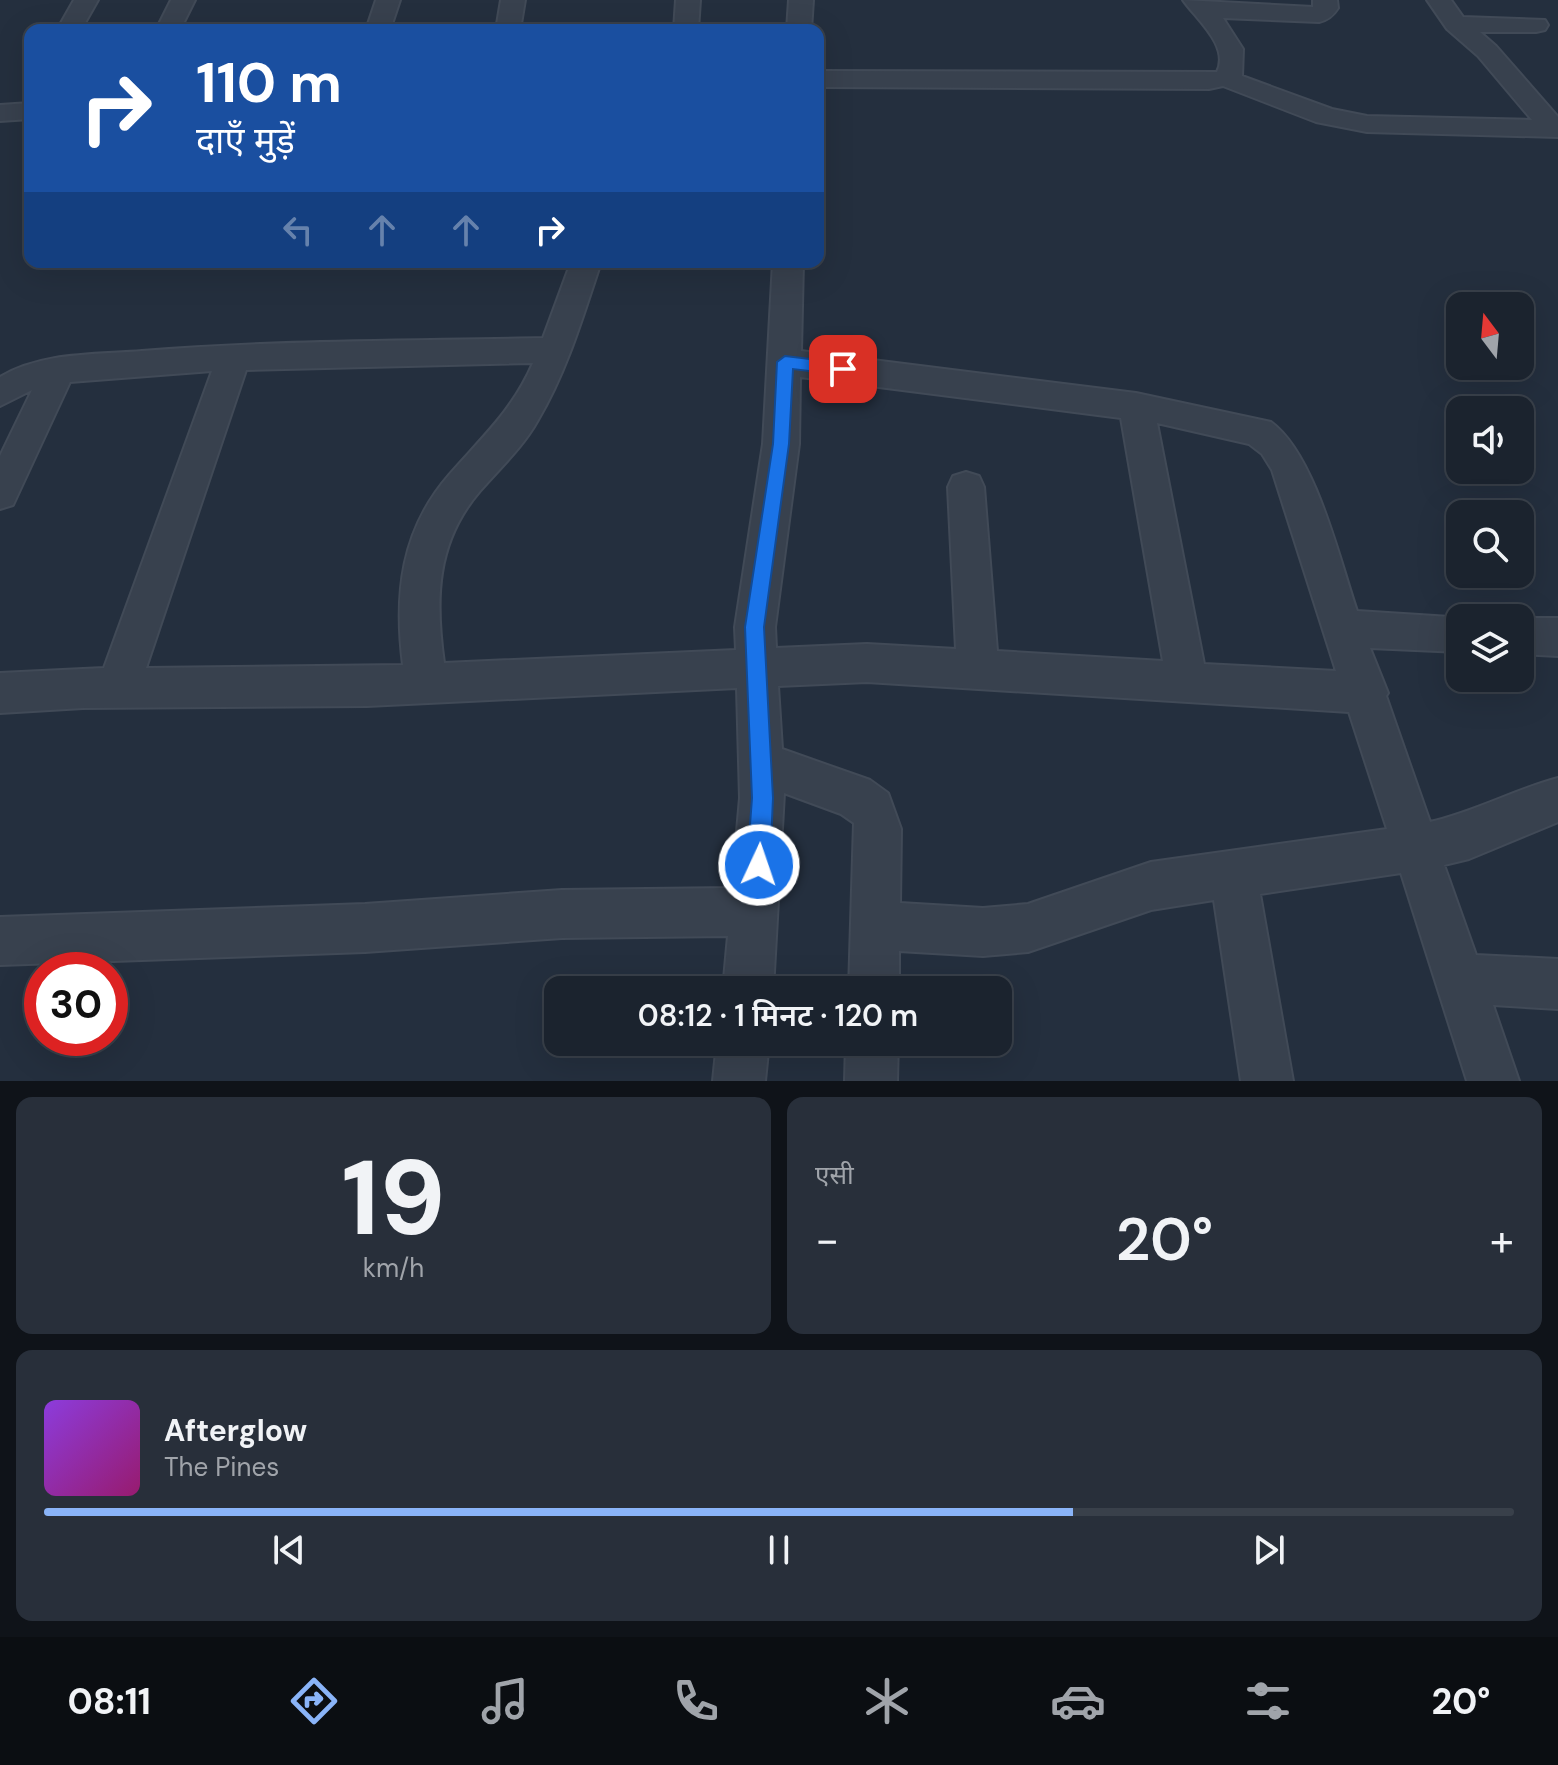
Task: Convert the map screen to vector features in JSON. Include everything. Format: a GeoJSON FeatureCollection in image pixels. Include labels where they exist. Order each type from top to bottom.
{"type":"FeatureCollection","features":[{"type":"Feature","properties":{"kind":"street"},"geometry":{"type":"LineString","coordinates":[[72,24],[86,0]]}},
{"type":"Feature","properties":{"kind":"street"},"geometry":{"type":"LineString","coordinates":[[171,24],[183,0]]}},
{"type":"Feature","properties":{"kind":"street"},"geometry":{"type":"LineString","coordinates":[[380,24],[388,0]]}},
{"type":"Feature","properties":{"kind":"street"},"geometry":{"type":"LineString","coordinates":[[509,24],[513,0]]}},
{"type":"Feature","properties":{"kind":"street"},"geometry":{"type":"LineString","coordinates":[[686,24],[688,0]]}},
{"type":"Feature","properties":{"kind":"street"},"geometry":{"type":"LineString","coordinates":[[799,24],[801,0]]}},
{"type":"Feature","properties":{"kind":"street"},"geometry":{"type":"LineString","coordinates":[[1198,5],[1319,15],[1326,8],[1325,0]]}},
{"type":"Feature","properties":{"kind":"street"},"geometry":{"type":"LineString","coordinates":[[1439,0],[1456,24],[1487,51],[1556,129]]}},
{"type":"Feature","properties":{"kind":"street"},"geometry":{"type":"LineString","coordinates":[[1513,0],[1536,25],[1551,36],[1558,37]]}},
{"type":"Feature","properties":{"kind":"street"},"geometry":{"type":"LineString","coordinates":[[824,79],[1209,81],[1225,78],[1232,72],[1234,60],[1229,41],[1198,5]]}},
{"type":"Feature","properties":{"kind":"street"},"geometry":{"type":"LineString","coordinates":[[1456,24],[1536,25]]}},
{"type":"Feature","properties":{"kind":"street"},"geometry":{"type":"LineString","coordinates":[[1225,78],[1326,116],[1367,124],[1556,129]]}},
{"type":"Feature","properties":{"kind":"street"},"geometry":{"type":"LineString","coordinates":[[426,684],[416,608],[418,571],[430,534],[457,493],[499,448],[525,413],[584,268]]}},
{"type":"Feature","properties":{"kind":"street"},"geometry":{"type":"LineString","coordinates":[[749,976],[762,798],[755,627],[781,444],[788,268]]}},
{"type":"Feature","properties":{"kind":"street"},"geometry":{"type":"LineString","coordinates":[[0,393],[29,376],[59,370],[233,358],[553,350]]}},
{"type":"Feature","properties":{"kind":"street"},"geometry":{"type":"LineString","coordinates":[[118,688],[233,358]]}},
{"type":"Feature","properties":{"kind":"street"},"geometry":{"type":"LineString","coordinates":[[785,362],[1136,406],[1233,424],[1259,432],[1275,444],[1289,466],[1367,693],[1493,1081]]}},
{"type":"Feature","properties":{"kind":"street"},"geometry":{"type":"LineString","coordinates":[[0,494],[59,370]]}},
{"type":"Feature","properties":{"kind":"street"},"geometry":{"type":"LineString","coordinates":[[1136,406],[1187,682]]}},
{"type":"Feature","properties":{"kind":"street"},"geometry":{"type":"LineString","coordinates":[[966,487],[978,670]]}},
{"type":"Feature","properties":{"kind":"street"},"geometry":{"type":"LineString","coordinates":[[1345,629],[1446,633]]}},
{"type":"Feature","properties":{"kind":"street"},"geometry":{"type":"LineString","coordinates":[[1534,636],[1558,637]]}},
{"type":"Feature","properties":{"kind":"street"},"geometry":{"type":"LineString","coordinates":[[0,693],[118,688],[426,684],[867,663],[1367,693]]}},
{"type":"Feature","properties":{"kind":"street"},"geometry":{"type":"LineString","coordinates":[[760,763],[854,796],[872,809],[878,829],[874,976]]}},
{"type":"Feature","properties":{"kind":"street"},"geometry":{"type":"LineString","coordinates":[[876,925],[983,932],[1028,928],[1151,886],[1417,848],[1469,836],[1536,806],[1558,800]]}},
{"type":"Feature","properties":{"kind":"street"},"geometry":{"type":"LineString","coordinates":[[1233,874],[1267,1081]]}},
{"type":"Feature","properties":{"kind":"street"},"geometry":{"type":"LineString","coordinates":[[0,941],[365,928],[562,914],[755,912]]}},
{"type":"Feature","properties":{"kind":"street"},"geometry":{"type":"LineString","coordinates":[[1459,979],[1558,984]]}},
{"type":"Feature","properties":{"kind":"street"},"geometry":{"type":"LineString","coordinates":[[739,1081],[742,1056]]}},
{"type":"Feature","properties":{"kind":"street"},"geometry":{"type":"LineString","coordinates":[[871,1081],[872,1056]]}},
{"type":"Feature","properties":{"kind":"route"},"geometry":{"type":"LineString","coordinates":[[759,865],[762,798],[755,627],[781,444],[785,362],[843,369]]}}]}
